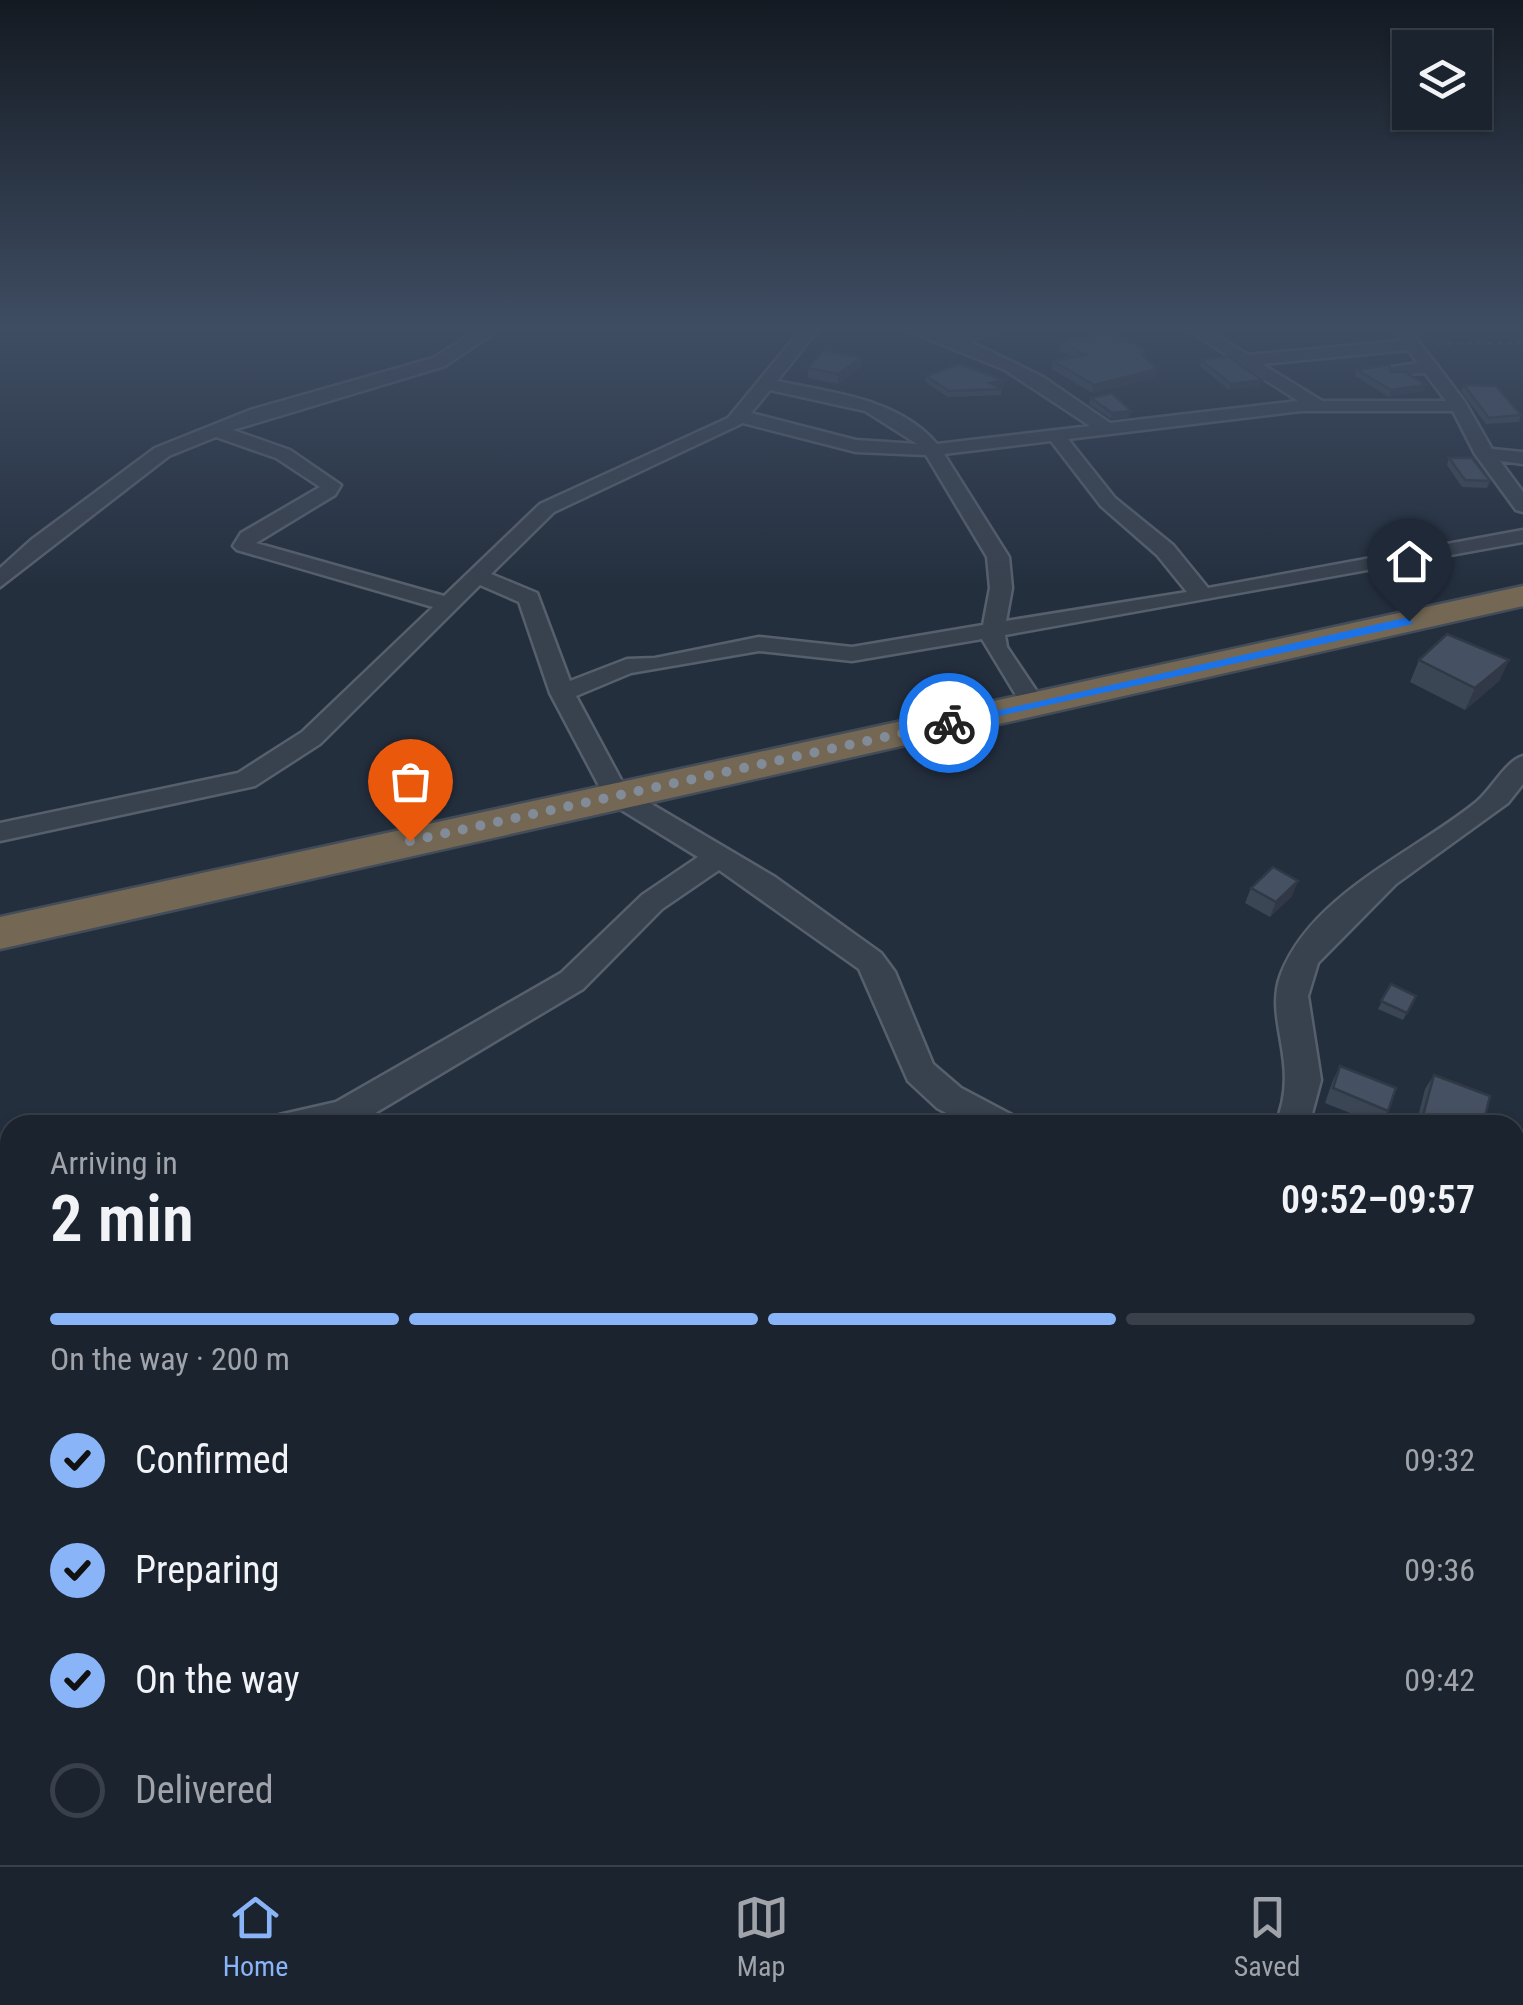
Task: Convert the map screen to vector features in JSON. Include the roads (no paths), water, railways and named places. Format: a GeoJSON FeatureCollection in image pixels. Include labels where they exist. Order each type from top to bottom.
{"type":"FeatureCollection","features":[{"type":"Feature","properties":{"kind":"highway"},"geometry":{"type":"LineString","coordinates":[[0,933],[1523,596]]}},
{"type":"Feature","properties":{"kind":"street"},"geometry":{"type":"LineString","coordinates":[[0,580],[38,544],[148,460],[259,413]]}},
{"type":"Feature","properties":{"kind":"street"},"geometry":{"type":"LineString","coordinates":[[0,832],[246,780],[268,768],[311,738],[554,503],[719,430],[742,413]]}},
{"type":"Feature","properties":{"kind":"street"},"geometry":{"type":"LineString","coordinates":[[881,413],[917,432],[932,450],[998,557],[995,647],[1034,704]]}},
{"type":"Feature","properties":{"kind":"street"},"geometry":{"type":"LineString","coordinates":[[1087,413],[1108,430]]}},
{"type":"Feature","properties":{"kind":"street"},"geometry":{"type":"LineString","coordinates":[[740,416],[832,442],[932,450],[1250,413]]}},
{"type":"Feature","properties":{"kind":"street"},"geometry":{"type":"LineString","coordinates":[[1463,413],[1485,454],[1523,506]]}},
{"type":"Feature","properties":{"kind":"street"},"geometry":{"type":"LineString","coordinates":[[215,430],[283,454],[331,484],[328,491],[248,537],[244,546],[448,604]]}},
{"type":"Feature","properties":{"kind":"street"},"geometry":{"type":"LineString","coordinates":[[1056,436],[1108,502],[1165,550],[1202,595]]}},
{"type":"Feature","properties":{"kind":"street"},"geometry":{"type":"LineString","coordinates":[[1485,454],[1523,458]]}},
{"type":"Feature","properties":{"kind":"street"},"geometry":{"type":"LineString","coordinates":[[562,693],[627,666],[655,665],[759,644],[837,656],[1523,536]]}},
{"type":"Feature","properties":{"kind":"street"},"geometry":{"type":"LineString","coordinates":[[477,576],[529,598],[562,693],[616,795],[765,884],[870,961],[880,972],[920,1072],[949,1098],[981,1115]]}},
{"type":"Feature","properties":{"kind":"street"},"geometry":{"type":"LineString","coordinates":[[1298,1115],[1307,1068],[1291,1010],[1292,988],[1304,958],[1412,856],[1502,798],[1523,764]]}},
{"type":"Feature","properties":{"kind":"street"},"geometry":{"type":"LineString","coordinates":[[345,1115],[572,981],[652,902],[718,856]]}}]}
